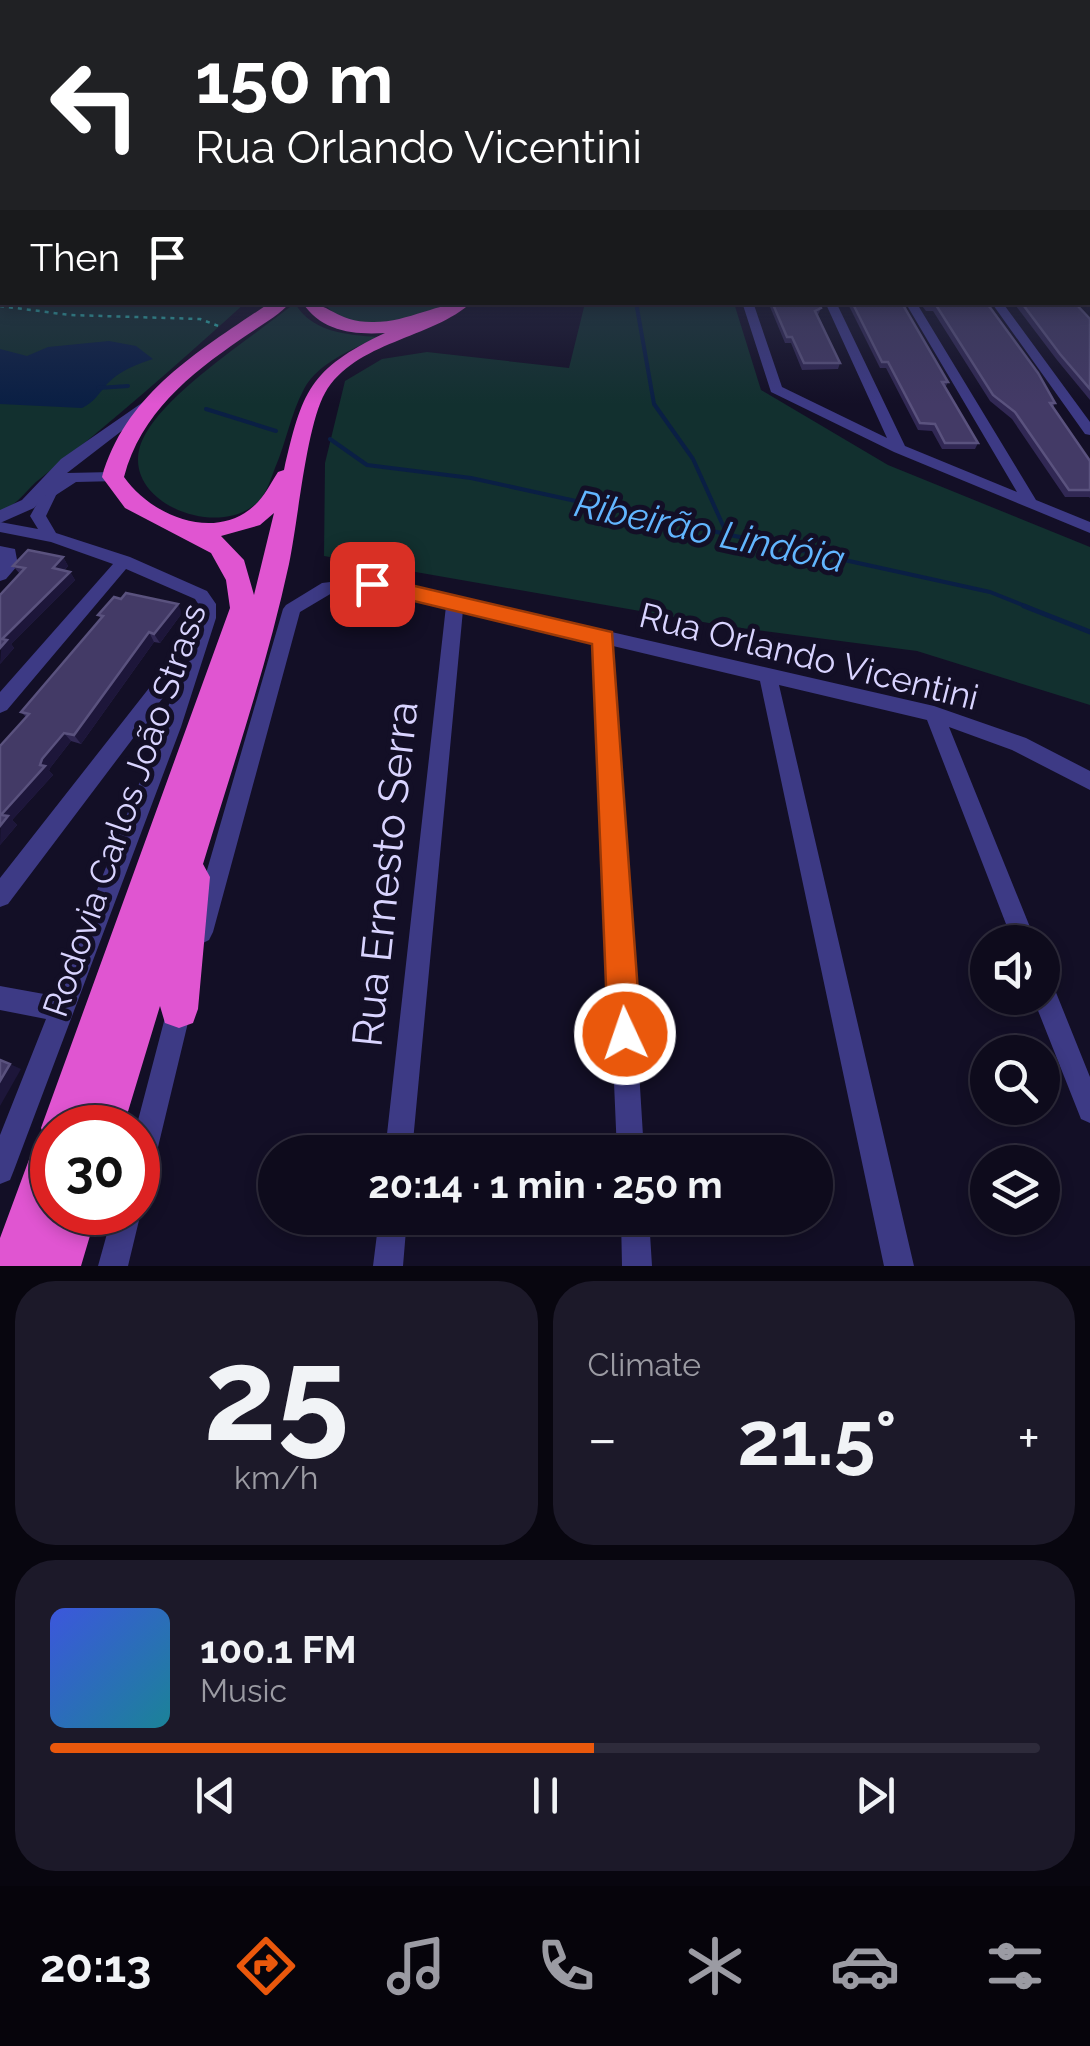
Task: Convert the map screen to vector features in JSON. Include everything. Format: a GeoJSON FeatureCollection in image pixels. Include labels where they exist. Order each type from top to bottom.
{"type":"FeatureCollection","features":[{"type":"Feature","properties":{"kind":"highway"},"geometry":{"type":"LineString","coordinates":[[114,478],[116,454],[149,403],[279,305]]}},
{"type":"Feature","properties":{"kind":"highway"},"geometry":{"type":"LineString","coordinates":[[313,305],[324,318],[352,326],[380,328],[423,322]]}},
{"type":"Feature","properties":{"kind":"highway","name":"Rodovia Carlos João Strass"},"geometry":{"type":"LineString","coordinates":[[109,1105],[275,568],[316,392],[334,371],[366,350],[458,305]]}},
{"type":"Feature","properties":{"kind":"highway"},"geometry":{"type":"LineString","coordinates":[[196,530],[242,526],[272,506],[300,452]]}},
{"type":"Feature","properties":{"kind":"highway","name":"Rodovia Carlos João Strass"},"geometry":{"type":"LineString","coordinates":[[70,1105],[243,608],[242,582],[228,553],[196,530],[155,516],[130,501],[114,478]]}},
{"type":"Feature","properties":{"kind":"highway"},"geometry":{"type":"LineString","coordinates":[[179,1009],[192,880],[210,786]]}},
{"type":"Feature","properties":{"kind":"highway"},"geometry":{"type":"LineString","coordinates":[[13,1266],[30,1217]]}},
{"type":"Feature","properties":{"kind":"highway"},"geometry":{"type":"LineString","coordinates":[[58,1266],[68,1235]]}},
{"type":"Feature","properties":{"kind":"street"},"geometry":{"type":"LineString","coordinates":[[747,305],[776,389],[899,449],[1090,528]]}},
{"type":"Feature","properties":{"kind":"street"},"geometry":{"type":"LineString","coordinates":[[831,305],[899,449]]}},
{"type":"Feature","properties":{"kind":"street"},"geometry":{"type":"LineString","coordinates":[[912,305],[1030,502]]}},
{"type":"Feature","properties":{"kind":"street"},"geometry":{"type":"LineString","coordinates":[[998,305],[1090,432]]}},
{"type":"Feature","properties":{"kind":"street"},"geometry":{"type":"LineString","coordinates":[[0,518],[28,504],[67,464],[149,403]]}},
{"type":"Feature","properties":{"kind":"street"},"geometry":{"type":"LineString","coordinates":[[0,526],[33,508],[52,489],[72,477],[114,478]]}},
{"type":"Feature","properties":{"kind":"street"},"geometry":{"type":"LineString","coordinates":[[48,533],[38,516],[52,489]]}},
{"type":"Feature","properties":{"kind":"street"},"geometry":{"type":"LineString","coordinates":[[0,526],[48,533],[201,595],[208,604],[171,727],[0,1170]]}},
{"type":"Feature","properties":{"kind":"street"},"geometry":{"type":"LineString","coordinates":[[0,551],[8,554],[10,565],[0,575]]}},
{"type":"Feature","properties":{"kind":"street"},"geometry":{"type":"LineString","coordinates":[[0,705],[124,562]]}},
{"type":"Feature","properties":{"kind":"street","name":"Rua Orlando Vicentini"},"geometry":{"type":"LineString","coordinates":[[179,1009],[292,609],[328,587],[372,584],[934,714],[1019,744],[1090,781]]}},
{"type":"Feature","properties":{"kind":"street","name":"Rua Ernesto Serra"},"geometry":{"type":"LineString","coordinates":[[402,1135],[455,604]]}},
{"type":"Feature","properties":{"kind":"street"},"geometry":{"type":"LineString","coordinates":[[0,896],[202,634]]}},
{"type":"Feature","properties":{"kind":"street"},"geometry":{"type":"LineString","coordinates":[[604,638],[630,1135]]}},
{"type":"Feature","properties":{"kind":"street"},"geometry":{"type":"LineString","coordinates":[[768,677],[900,1266]]}},
{"type":"Feature","properties":{"kind":"street"},"geometry":{"type":"LineString","coordinates":[[934,714],[1017,925]]}},
{"type":"Feature","properties":{"kind":"street"},"geometry":{"type":"LineString","coordinates":[[128,729],[171,727]]}},
{"type":"Feature","properties":{"kind":"street"},"geometry":{"type":"LineString","coordinates":[[0,998],[62,1010]]}},
{"type":"Feature","properties":{"kind":"street"},"geometry":{"type":"LineString","coordinates":[[155,1105],[179,1009]]}},
{"type":"Feature","properties":{"kind":"street"},"geometry":{"type":"LineString","coordinates":[[1052,1015],[1090,1110]]}},
{"type":"Feature","properties":{"kind":"street"},"geometry":{"type":"LineString","coordinates":[[113,1266],[121,1235]]}},
{"type":"Feature","properties":{"kind":"street"},"geometry":{"type":"LineString","coordinates":[[388,1266],[391,1235]]}},
{"type":"Feature","properties":{"kind":"street"},"geometry":{"type":"LineString","coordinates":[[636,1235],[637,1266]]}},
{"type":"Feature","properties":{"kind":"path"},"geometry":{"type":"LineString","coordinates":[[0,306],[70,315],[200,319],[239,334]]}},
{"type":"Feature","properties":{"kind":"green space"},"geometry":{"type":"Polygon","coordinates":[[[0,305],[243,305],[17,501],[0,511],[0,305]]]}},
{"type":"Feature","properties":{"kind":"green space"},"geometry":{"type":"Polygon","coordinates":[[[292,305],[320,326],[378,337],[337,358],[310,380],[263,495],[239,513],[217,518],[172,507],[153,494],[141,477],[138,456],[146,433],[158,416],[214,364],[292,305]]]}},
{"type":"Feature","properties":{"kind":"green space"},"geometry":{"type":"Polygon","coordinates":[[[326,305],[444,305],[384,322],[367,323],[336,314],[326,305]]]}},
{"type":"Feature","properties":{"kind":"green space"},"geometry":{"type":"Polygon","coordinates":[[[585,305],[735,305],[761,390],[888,465],[1090,547],[1090,705],[917,651],[726,626],[324,556],[325,463],[345,381],[382,359],[427,352],[569,368],[585,305]]]}},
{"type":"Feature","properties":{"kind":"water"},"geometry":{"type":"Polygon","coordinates":[[[109,341],[136,346],[153,359],[117,375],[82,408],[0,404],[0,349],[27,356],[48,347],[109,341]]]}},
{"type":"Feature","properties":{"kind":"building"},"geometry":{"type":"Polygon","coordinates":[[[773,305],[820,305],[815,311],[840,363],[804,363],[792,337],[787,337],[773,305]]]}},
{"type":"Feature","properties":{"kind":"building"},"geometry":{"type":"Polygon","coordinates":[[[854,305],[903,305],[978,443],[945,443],[935,424],[920,423],[888,362],[882,362],[854,305]]]}},
{"type":"Feature","properties":{"kind":"building"},"geometry":{"type":"Polygon","coordinates":[[[936,305],[988,305],[1038,373],[1055,403],[1050,403],[1090,461],[1090,490],[1069,490],[1015,412],[993,395],[936,305]]]}},
{"type":"Feature","properties":{"kind":"building"},"geometry":{"type":"Polygon","coordinates":[[[1023,305],[1077,305],[1090,319],[1090,389],[1023,305]]]}},
{"type":"Feature","properties":{"kind":"building"},"geometry":{"type":"Polygon","coordinates":[[[28,550],[63,557],[53,568],[70,572],[2,639],[7,640],[0,648],[0,595],[25,568],[13,566],[28,550]]]}},
{"type":"Feature","properties":{"kind":"building"},"geometry":{"type":"Polygon","coordinates":[[[126,593],[178,604],[154,634],[149,632],[74,735],[64,733],[42,759],[40,765],[45,766],[1,815],[8,816],[0,826],[0,746],[29,714],[21,712],[103,616],[98,615],[114,597],[121,599],[126,593]]]}},
{"type":"Feature","properties":{"kind":"building"},"geometry":{"type":"Polygon","coordinates":[[[0,1060],[10,1064],[0,1081],[0,1060]]]}},
{"type":"Feature","properties":{"kind":"waterway"},"geometry":{"type":"LineString","coordinates":[[637,305],[654,404],[693,459],[726,532]]}},
{"type":"Feature","properties":{"kind":"waterway","name":"Ribeirão Lindóia"},"geometry":{"type":"LineString","coordinates":[[98,388],[128,386]]}},
{"type":"Feature","properties":{"kind":"waterway","name":"Ribeirão Lindóia"},"geometry":{"type":"LineString","coordinates":[[206,409],[276,431]]}},
{"type":"Feature","properties":{"kind":"waterway","name":"Ribeirão Lindóia"},"geometry":{"type":"LineString","coordinates":[[330,439],[367,465],[471,478],[990,592],[1030,608]]}},
{"type":"Feature","properties":{"kind":"waterway","name":"Ribeirão Lindóia"},"geometry":{"type":"LineString","coordinates":[[1024,606],[1090,632]]}},
{"type":"Feature","properties":{"kind":"route"},"geometry":{"type":"LineString","coordinates":[[372,584],[604,638],[625,1034]]}}]}
